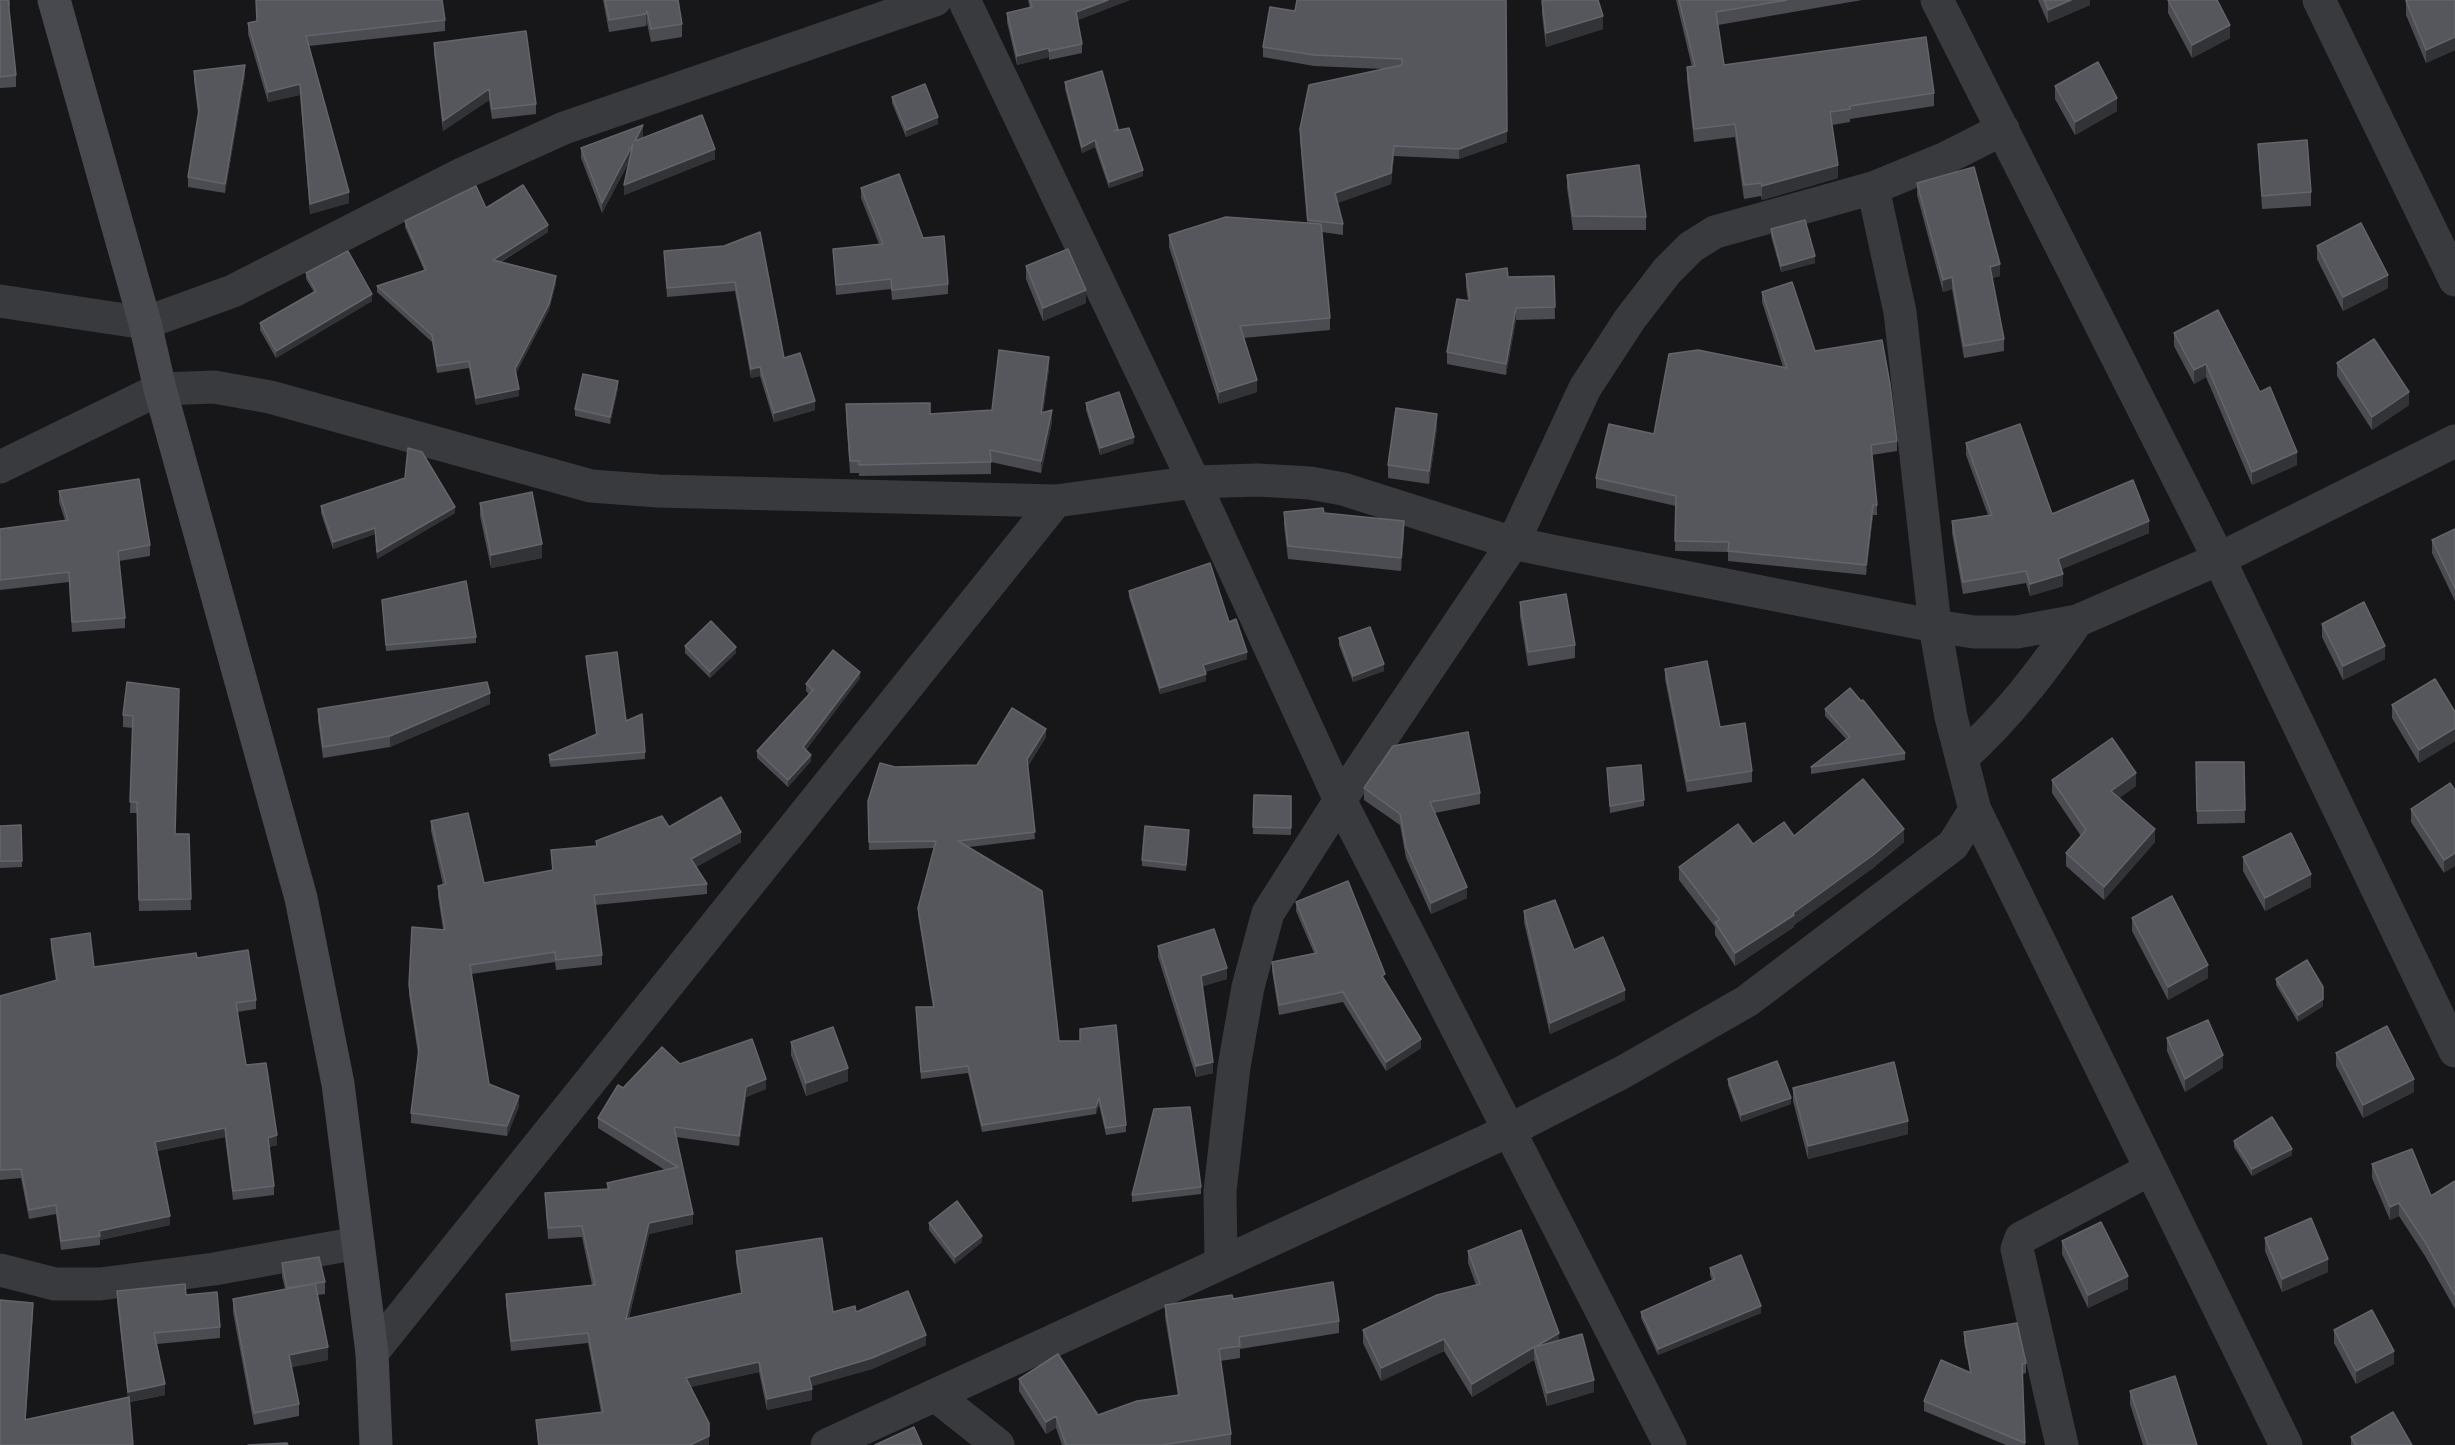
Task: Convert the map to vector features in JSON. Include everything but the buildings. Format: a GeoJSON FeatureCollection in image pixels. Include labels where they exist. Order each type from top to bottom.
{"type":"FeatureCollection","features":[{"type":"Feature","properties":{"kind":"street"},"geometry":{"type":"LineString","coordinates":[[54,0],[145,323],[160,389],[301,898],[338,1084],[372,1353],[376,1445]]}},
{"type":"Feature","properties":{"kind":"street"},"geometry":{"type":"LineString","coordinates":[[0,301],[145,323],[233,291],[462,174],[564,129],[935,0]]}},
{"type":"Feature","properties":{"kind":"street"},"geometry":{"type":"LineString","coordinates":[[964,0],[1194,482],[1340,800],[1670,1445]]}},
{"type":"Feature","properties":{"kind":"street"},"geometry":{"type":"LineString","coordinates":[[1937,0],[2219,559],[2455,1051]]}},
{"type":"Feature","properties":{"kind":"street"},"geometry":{"type":"LineString","coordinates":[[2319,0],[2455,280]]}},
{"type":"Feature","properties":{"kind":"street"},"geometry":{"type":"LineString","coordinates":[[1221,1263],[1220,1191],[1234,1067],[1248,987],[1268,913],[1340,800],[1513,543],[1585,388],[1630,319],[1675,263],[1691,247],[1715,232],[1873,188],[1946,158],[2003,129]]}},
{"type":"Feature","properties":{"kind":"street"},"geometry":{"type":"LineString","coordinates":[[1873,188],[1900,312],[1935,626],[1951,717],[1975,810],[2286,1445]]}},
{"type":"Feature","properties":{"kind":"street"},"geometry":{"type":"LineString","coordinates":[[0,466],[160,389],[214,387],[270,397],[591,486],[658,490],[1056,501],[1194,482],[1258,480],[1310,483],[1343,489],[1513,543],[1935,626],[1974,632],[2017,632],[2077,621],[2219,559],[2455,441]]}},
{"type":"Feature","properties":{"kind":"street"},"geometry":{"type":"LineString","coordinates":[[372,1353],[1056,501]]}},
{"type":"Feature","properties":{"kind":"street"},"geometry":{"type":"LineString","coordinates":[[1962,758],[1994,729],[2035,682],[2077,621]]}},
{"type":"Feature","properties":{"kind":"street"},"geometry":{"type":"LineString","coordinates":[[827,1445],[1508,1131],[1623,1072],[1747,1001],[1939,858],[1953,845],[1975,810]]}},
{"type":"Feature","properties":{"kind":"street"},"geometry":{"type":"LineString","coordinates":[[2062,1445],[2017,1249],[2021,1238],[2151,1169]]}},
{"type":"Feature","properties":{"kind":"street"},"geometry":{"type":"LineString","coordinates":[[0,1270],[55,1284],[100,1284],[214,1269],[358,1243]]}},
{"type":"Feature","properties":{"kind":"street"},"geometry":{"type":"LineString","coordinates":[[935,1395],[998,1445]]}}]}
